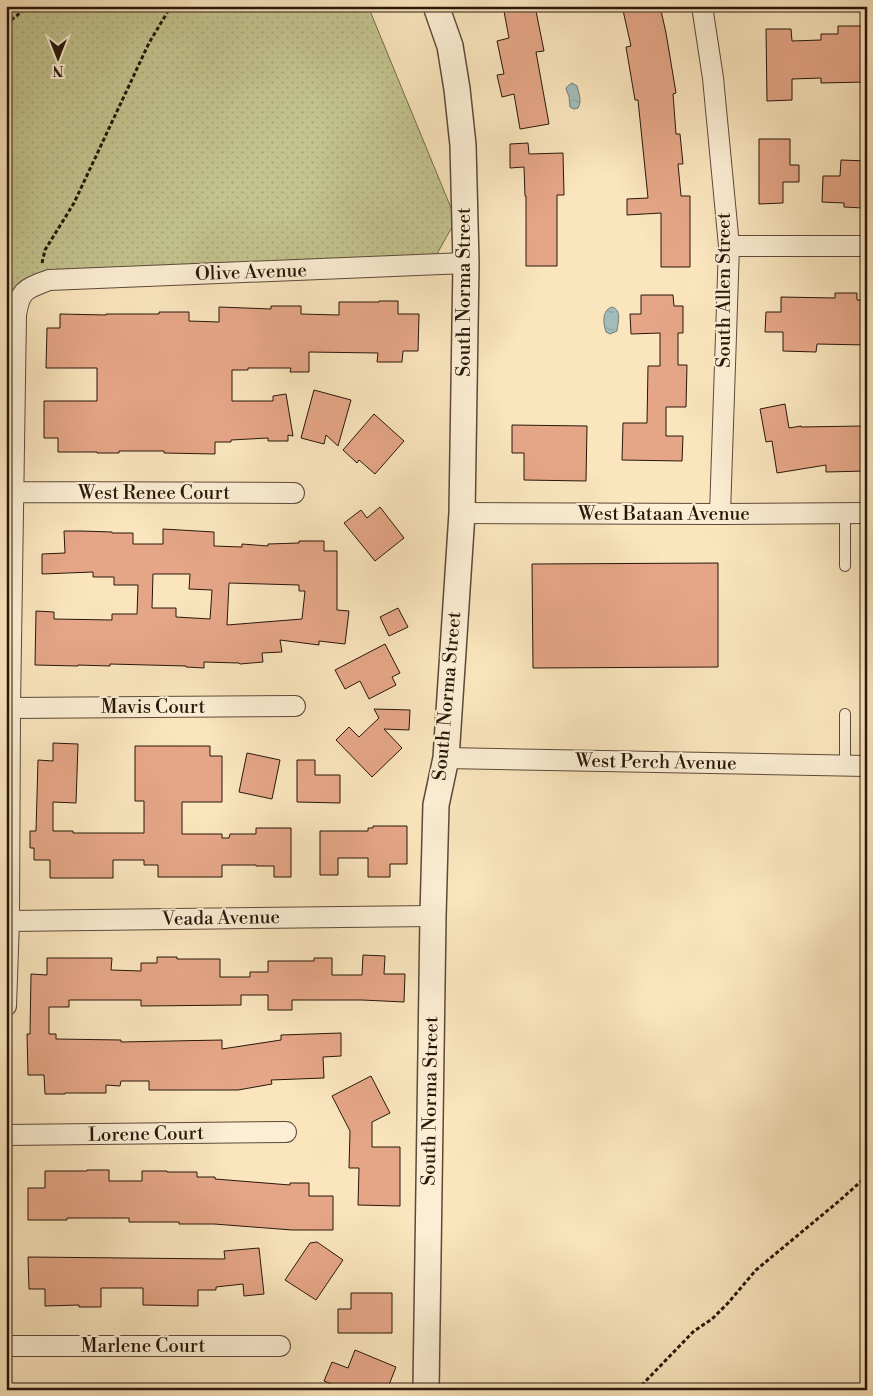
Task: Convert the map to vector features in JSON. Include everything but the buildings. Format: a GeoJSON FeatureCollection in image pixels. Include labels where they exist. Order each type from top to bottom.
{"type":"FeatureCollection","features":[{"type":"Feature","properties":{"kind":"street","name":"South Norma Street"},"geometry":{"type":"LineString","coordinates":[[426,1390],[436,805],[446,758],[462,513],[466,263],[463,145],[457,89],[450,46],[436,6]]}},
{"type":"Feature","properties":{"kind":"street","name":"South Allen Street"},"geometry":{"type":"LineString","coordinates":[[702,6],[714,78],[728,246],[720,514]]}},
{"type":"Feature","properties":{"kind":"street"},"geometry":{"type":"LineString","coordinates":[[728,246],[867,246]]}},
{"type":"Feature","properties":{"kind":"street","name":"Olive Avenue"},"geometry":{"type":"LineString","coordinates":[[38,284],[59,279],[466,263]]}},
{"type":"Feature","properties":{"kind":"street"},"geometry":{"type":"LineString","coordinates":[[6,1006],[9,921],[16,315],[18,301],[27,288],[38,284]]}},
{"type":"Feature","properties":{"kind":"street","name":"West Renee Court"},"geometry":{"type":"LineString","coordinates":[[14,492],[294,493]]}},
{"type":"Feature","properties":{"kind":"street","name":"West Bataan Avenue"},"geometry":{"type":"LineString","coordinates":[[462,513],[867,513]]}},
{"type":"Feature","properties":{"kind":"street","name":"Mavis Court"},"geometry":{"type":"LineString","coordinates":[[10,708],[295,706]]}},
{"type":"Feature","properties":{"kind":"street","name":"West Perch Avenue"},"geometry":{"type":"LineString","coordinates":[[446,758],[867,766]]}},
{"type":"Feature","properties":{"kind":"street","name":"Veada Avenue"},"geometry":{"type":"LineString","coordinates":[[9,921],[433,916]]}},
{"type":"Feature","properties":{"kind":"street","name":"Lorene Court"},"geometry":{"type":"LineString","coordinates":[[6,1136],[286,1132]]}},
{"type":"Feature","properties":{"kind":"street","name":"Marlene Court"},"geometry":{"type":"LineString","coordinates":[[6,1346],[280,1346]]}},
{"type":"Feature","properties":{"kind":"lane"},"geometry":{"type":"LineString","coordinates":[[845,513],[845,566]]}},
{"type":"Feature","properties":{"kind":"lane"},"geometry":{"type":"LineString","coordinates":[[845,714],[845,766]]}},
{"type":"Feature","properties":{"kind":"path"},"geometry":{"type":"LineString","coordinates":[[6,24],[30,6]]}},
{"type":"Feature","properties":{"kind":"path"},"geometry":{"type":"LineString","coordinates":[[38,284],[45,250],[74,203],[149,43],[171,6]]}},
{"type":"Feature","properties":{"kind":"path"},"geometry":{"type":"LineString","coordinates":[[637,1390],[694,1331],[728,1303],[756,1270],[867,1176]]}},
{"type":"Feature","properties":{"kind":"green space"},"geometry":{"type":"Polygon","coordinates":[[[6,6],[368,6],[456,220],[433,261],[34,284],[14,297],[6,643],[6,6]]]}},
{"type":"Feature","properties":{"kind":"water"},"geometry":{"type":"Polygon","coordinates":[[[572,83],[577,86],[580,100],[578,108],[574,109],[570,107],[566,88],[572,83]]]}},
{"type":"Feature","properties":{"kind":"water"},"geometry":{"type":"Polygon","coordinates":[[[612,307],[617,311],[618,320],[617,331],[610,334],[606,332],[604,317],[606,311],[612,307]]]}}]}
